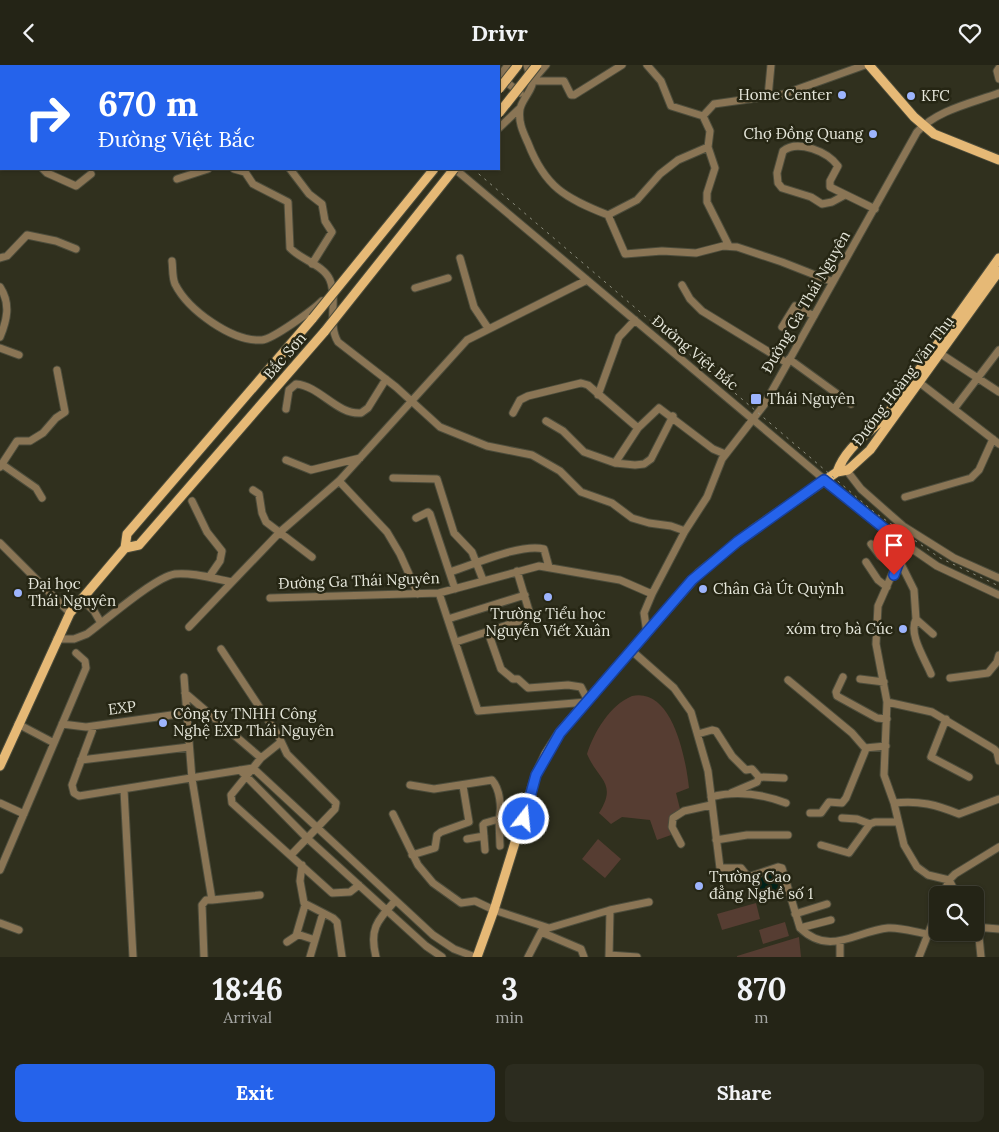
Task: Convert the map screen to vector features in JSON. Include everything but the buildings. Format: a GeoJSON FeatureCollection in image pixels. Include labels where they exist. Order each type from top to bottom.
{"type":"FeatureCollection","features":[{"type":"Feature","properties":{"kind":"main road"},"geometry":{"type":"LineString","coordinates":[[500,88],[518,65]]}},
{"type":"Feature","properties":{"kind":"main road"},"geometry":{"type":"LineString","coordinates":[[500,112],[537,65]]}},
{"type":"Feature","properties":{"kind":"main road"},"geometry":{"type":"LineString","coordinates":[[869,65],[923,125],[942,139],[999,160]]}},
{"type":"Feature","properties":{"kind":"main road","name":"Bắc Sơn"},"geometry":{"type":"LineString","coordinates":[[0,766],[70,613],[126,548],[127,534],[313,318],[433,170]]}},
{"type":"Feature","properties":{"kind":"main road","name":"Bắc Sơn"},"geometry":{"type":"LineString","coordinates":[[126,548],[139,545],[326,331],[454,170]]}},
{"type":"Feature","properties":{"kind":"main road","name":"Đường Hoàng Văn Thụ"},"geometry":{"type":"LineString","coordinates":[[848,470],[870,450],[942,353],[999,257]]}},
{"type":"Feature","properties":{"kind":"main road","name":"Đường Hoàng Văn Thụ"},"geometry":{"type":"LineString","coordinates":[[833,473],[862,435],[886,417],[975,298],[999,271]]}},
{"type":"Feature","properties":{"kind":"main road"},"geometry":{"type":"LineString","coordinates":[[476,957],[494,910],[536,775],[560,733],[692,580],[707,566],[754,529],[833,473],[848,470]]}},
{"type":"Feature","properties":{"kind":"street"},"geometry":{"type":"LineString","coordinates":[[500,75],[508,65]]}},
{"type":"Feature","properties":{"kind":"street"},"geometry":{"type":"LineString","coordinates":[[500,127],[520,108],[531,89],[532,81],[527,65]]}},
{"type":"Feature","properties":{"kind":"street"},"geometry":{"type":"LineString","coordinates":[[532,81],[546,65]]}},
{"type":"Feature","properties":{"kind":"street"},"geometry":{"type":"LineString","coordinates":[[532,81],[564,81],[571,95],[574,95],[621,65]]}},
{"type":"Feature","properties":{"kind":"street"},"geometry":{"type":"LineString","coordinates":[[648,65],[661,81],[671,106],[703,116],[710,131],[708,147],[715,168],[707,193],[707,202],[729,246]]}},
{"type":"Feature","properties":{"kind":"street"},"geometry":{"type":"LineString","coordinates":[[768,97],[771,65]]}},
{"type":"Feature","properties":{"kind":"street"},"geometry":{"type":"LineString","coordinates":[[703,116],[711,106],[718,103],[784,95],[865,65]]}},
{"type":"Feature","properties":{"kind":"street"},"geometry":{"type":"LineString","coordinates":[[999,68],[997,71],[999,79]]}},
{"type":"Feature","properties":{"kind":"street"},"geometry":{"type":"LineString","coordinates":[[500,77],[525,97]]}},
{"type":"Feature","properties":{"kind":"street"},"geometry":{"type":"LineString","coordinates":[[923,125],[947,112],[999,93]]}},
{"type":"Feature","properties":{"kind":"street"},"geometry":{"type":"LineString","coordinates":[[520,108],[522,128],[543,175],[566,194],[608,215],[625,254],[662,251],[696,253],[729,246],[749,249],[833,282]]}},
{"type":"Feature","properties":{"kind":"street","name":"Đường Ga Thái Nguyên"},"geometry":{"type":"LineString","coordinates":[[647,633],[644,613],[652,594],[685,531],[707,497],[725,455],[753,420],[814,316],[912,140],[923,125]]}},
{"type":"Feature","properties":{"kind":"street"},"geometry":{"type":"LineString","coordinates":[[845,195],[832,202],[822,204],[811,197],[782,188],[778,183],[777,173],[783,151],[791,146],[826,154],[838,166],[830,181],[830,187],[874,209]]}},
{"type":"Feature","properties":{"kind":"street"},"geometry":{"type":"LineString","coordinates":[[608,215],[637,200],[653,181],[678,160],[708,147]]}},
{"type":"Feature","properties":{"kind":"street"},"geometry":{"type":"LineString","coordinates":[[45,170],[76,186],[91,174]]}},
{"type":"Feature","properties":{"kind":"street"},"geometry":{"type":"LineString","coordinates":[[177,179],[205,170]]}},
{"type":"Feature","properties":{"kind":"street"},"geometry":{"type":"LineString","coordinates":[[238,170],[245,172],[253,184],[288,202],[289,245],[298,256],[327,275],[331,289],[336,340],[386,379],[440,427],[487,446],[532,455],[556,468],[582,491],[612,503],[632,518],[671,526],[685,531]]}},
{"type":"Feature","properties":{"kind":"street"},"geometry":{"type":"LineString","coordinates":[[291,170],[309,194],[322,204],[326,221],[332,232],[312,264]]}},
{"type":"Feature","properties":{"kind":"street","name":"Đường Việt Bắc"},"geometry":{"type":"LineString","coordinates":[[456,170],[753,420],[833,473],[905,545],[937,566],[999,595]]}},
{"type":"Feature","properties":{"kind":"street"},"geometry":{"type":"LineString","coordinates":[[0,258],[7,256],[27,235],[56,241],[76,249]]}},
{"type":"Feature","properties":{"kind":"street"},"geometry":{"type":"LineString","coordinates":[[460,258],[474,307],[488,329]]}},
{"type":"Feature","properties":{"kind":"street"},"geometry":{"type":"LineString","coordinates":[[172,261],[175,283],[191,305],[226,331],[259,340],[267,339],[308,315],[331,289]]}},
{"type":"Feature","properties":{"kind":"street"},"geometry":{"type":"LineString","coordinates":[[415,288],[448,278]]}},
{"type":"Feature","properties":{"kind":"street"},"geometry":{"type":"LineString","coordinates":[[189,627],[280,532],[339,481],[460,346],[488,329],[587,280]]}},
{"type":"Feature","properties":{"kind":"street"},"geometry":{"type":"LineString","coordinates":[[682,285],[690,299],[702,311],[788,361],[852,405]]}},
{"type":"Feature","properties":{"kind":"street"},"geometry":{"type":"LineString","coordinates":[[0,287],[6,299],[7,313],[0,337]]}},
{"type":"Feature","properties":{"kind":"street"},"geometry":{"type":"LineString","coordinates":[[782,327],[795,306],[814,316]]}},
{"type":"Feature","properties":{"kind":"street"},"geometry":{"type":"LineString","coordinates":[[598,395],[619,337],[635,320]]}},
{"type":"Feature","properties":{"kind":"street"},"geometry":{"type":"LineString","coordinates":[[0,348],[19,355]]}},
{"type":"Feature","properties":{"kind":"street"},"geometry":{"type":"LineString","coordinates":[[954,409],[999,351]]}},
{"type":"Feature","properties":{"kind":"street"},"geometry":{"type":"LineString","coordinates":[[942,353],[999,392]]}},
{"type":"Feature","properties":{"kind":"street"},"geometry":{"type":"LineString","coordinates":[[42,498],[36,488],[1,466],[17,441],[30,441],[42,433],[56,417],[65,412],[57,370]]}},
{"type":"Feature","properties":{"kind":"street"},"geometry":{"type":"LineString","coordinates":[[286,409],[290,387],[296,384],[306,386],[349,412],[361,413],[368,408],[386,379]]}},
{"type":"Feature","properties":{"kind":"street"},"geometry":{"type":"LineString","coordinates":[[905,497],[971,478],[979,470],[996,442],[920,383]]}},
{"type":"Feature","properties":{"kind":"street"},"geometry":{"type":"LineString","coordinates":[[513,413],[523,398],[562,387],[584,384],[638,429]]}},
{"type":"Feature","properties":{"kind":"street"},"geometry":{"type":"LineString","coordinates":[[615,463],[638,429],[656,408],[662,408],[707,445],[725,455]]}},
{"type":"Feature","properties":{"kind":"street"},"geometry":{"type":"LineString","coordinates":[[546,421],[563,431],[584,452],[615,463],[635,465],[648,461],[663,439],[673,416]]}},
{"type":"Feature","properties":{"kind":"street"},"geometry":{"type":"LineString","coordinates":[[286,460],[311,469],[360,458]]}},
{"type":"Feature","properties":{"kind":"street"},"geometry":{"type":"LineString","coordinates":[[848,470],[861,489],[903,526],[954,558],[999,578]]}},
{"type":"Feature","properties":{"kind":"street"},"geometry":{"type":"LineString","coordinates":[[393,478],[437,479],[454,533],[470,549],[483,580]]}},
{"type":"Feature","properties":{"kind":"street"},"geometry":{"type":"LineString","coordinates":[[339,481],[387,532],[400,554],[418,594]]}},
{"type":"Feature","properties":{"kind":"street"},"geometry":{"type":"LineString","coordinates":[[253,490],[259,494],[262,513],[266,522],[312,557]]}},
{"type":"Feature","properties":{"kind":"street"},"geometry":{"type":"LineString","coordinates":[[192,501],[206,532],[222,551],[220,561],[209,577]]}},
{"type":"Feature","properties":{"kind":"street"},"geometry":{"type":"LineString","coordinates":[[416,518],[428,512],[430,514],[455,589]]}},
{"type":"Feature","properties":{"kind":"street"},"geometry":{"type":"LineString","coordinates":[[0,543],[70,613]]}},
{"type":"Feature","properties":{"kind":"street"},"geometry":{"type":"LineString","coordinates":[[871,544],[880,556],[898,562],[914,589],[915,634],[931,674]]}},
{"type":"Feature","properties":{"kind":"street"},"geometry":{"type":"LineString","coordinates":[[905,545],[878,606],[876,644],[887,702],[884,775],[894,803],[904,845],[920,871],[936,879],[950,880]]}},
{"type":"Feature","properties":{"kind":"street"},"geometry":{"type":"LineString","coordinates":[[450,572],[511,553],[542,549],[549,567]]}},
{"type":"Feature","properties":{"kind":"street"},"geometry":{"type":"LineString","coordinates":[[866,562],[878,580],[887,587]]}},
{"type":"Feature","properties":{"kind":"street","name":"Đường Ga Thái Nguyên"},"geometry":{"type":"LineString","coordinates":[[270,598],[439,593],[539,566],[620,580],[652,594]]}},
{"type":"Feature","properties":{"kind":"street"},"geometry":{"type":"LineString","coordinates":[[456,642],[529,618],[530,614],[517,571]]}},
{"type":"Feature","properties":{"kind":"street"},"geometry":{"type":"LineString","coordinates":[[57,639],[79,638],[156,583],[171,575],[209,577],[232,582]]}},
{"type":"Feature","properties":{"kind":"street"},"geometry":{"type":"LineString","coordinates":[[439,593],[478,711],[588,701],[581,687],[568,685],[528,688],[518,679],[514,679],[501,669],[488,632]]}},
{"type":"Feature","properties":{"kind":"street"},"geometry":{"type":"LineString","coordinates":[[448,619],[525,595]]}},
{"type":"Feature","properties":{"kind":"street"},"geometry":{"type":"LineString","coordinates":[[82,600],[94,611],[102,623]]}},
{"type":"Feature","properties":{"kind":"street"},"geometry":{"type":"LineString","coordinates":[[916,619],[933,634]]}},
{"type":"Feature","properties":{"kind":"street"},"geometry":{"type":"LineString","coordinates":[[221,649],[287,754],[336,803],[335,809],[291,855]]}},
{"type":"Feature","properties":{"kind":"street"},"geometry":{"type":"LineString","coordinates":[[632,651],[681,697],[691,712],[708,771],[720,868],[741,868],[748,877],[778,867],[782,869],[800,928],[814,938],[840,944],[887,928],[927,934]]}},
{"type":"Feature","properties":{"kind":"street"},"geometry":{"type":"LineString","coordinates":[[0,870],[86,668],[84,661],[76,653]]}},
{"type":"Feature","properties":{"kind":"street"},"geometry":{"type":"LineString","coordinates":[[950,678],[988,673],[997,662],[999,655]]}},
{"type":"Feature","properties":{"kind":"street"},"geometry":{"type":"LineString","coordinates":[[184,677],[192,779],[212,899]]}},
{"type":"Feature","properties":{"kind":"street"},"geometry":{"type":"LineString","coordinates":[[843,677],[836,696],[878,718],[887,719]]}},
{"type":"Feature","properties":{"kind":"street"},"geometry":{"type":"LineString","coordinates":[[860,679],[884,682]]}},
{"type":"Feature","properties":{"kind":"street"},"geometry":{"type":"LineString","coordinates":[[788,680],[852,733],[866,749]]}},
{"type":"Feature","properties":{"kind":"street"},"geometry":{"type":"LineString","coordinates":[[185,693],[261,758]]}},
{"type":"Feature","properties":{"kind":"street"},"geometry":{"type":"LineString","coordinates":[[887,702],[925,709],[946,719],[998,752],[999,761]]}},
{"type":"Feature","properties":{"kind":"street","name":"EXP"},"geometry":{"type":"LineString","coordinates":[[62,724],[77,727],[186,713]]}},
{"type":"Feature","properties":{"kind":"street"},"geometry":{"type":"LineString","coordinates":[[946,719],[931,757],[969,777]]}},
{"type":"Feature","properties":{"kind":"street"},"geometry":{"type":"LineString","coordinates":[[18,724],[54,743]]}},
{"type":"Feature","properties":{"kind":"street"},"geometry":{"type":"LineString","coordinates":[[94,725],[72,785],[74,793],[79,796],[253,768]]}},
{"type":"Feature","properties":{"kind":"street"},"geometry":{"type":"LineString","coordinates":[[698,734],[712,730],[716,731],[741,765],[746,770],[755,770],[759,777]]}},
{"type":"Feature","properties":{"kind":"street"},"geometry":{"type":"LineString","coordinates":[[281,742],[261,758],[245,777],[231,795],[232,803],[332,893],[350,892],[359,885]]}},
{"type":"Feature","properties":{"kind":"street"},"geometry":{"type":"LineString","coordinates":[[866,749],[886,746]]}},
{"type":"Feature","properties":{"kind":"street"},"geometry":{"type":"LineString","coordinates":[[81,760],[189,747]]}},
{"type":"Feature","properties":{"kind":"street"},"geometry":{"type":"LineString","coordinates":[[810,813],[821,813],[829,802],[842,803],[846,798],[866,749]]}},
{"type":"Feature","properties":{"kind":"street"},"geometry":{"type":"LineString","coordinates":[[253,768],[316,829],[433,935],[454,949],[476,957]]}},
{"type":"Feature","properties":{"kind":"street"},"geometry":{"type":"LineString","coordinates":[[240,770],[307,838],[426,946],[442,957]]}},
{"type":"Feature","properties":{"kind":"street"},"geometry":{"type":"LineString","coordinates":[[759,777],[784,778]]}},
{"type":"Feature","properties":{"kind":"street"},"geometry":{"type":"LineString","coordinates":[[711,797],[731,793],[757,782],[759,777]]}},
{"type":"Feature","properties":{"kind":"street"},"geometry":{"type":"LineString","coordinates":[[410,785],[434,789],[492,780],[498,794],[500,846]]}},
{"type":"Feature","properties":{"kind":"street"},"geometry":{"type":"LineString","coordinates":[[412,855],[435,848],[438,835],[441,832],[469,822],[463,785]]}},
{"type":"Feature","properties":{"kind":"street"},"geometry":{"type":"LineString","coordinates":[[124,790],[133,957]]}},
{"type":"Feature","properties":{"kind":"street"},"geometry":{"type":"LineString","coordinates":[[731,793],[760,795],[786,803]]}},
{"type":"Feature","properties":{"kind":"street"},"geometry":{"type":"LineString","coordinates":[[894,803],[916,801],[934,807],[942,806],[959,814],[999,799]]}},
{"type":"Feature","properties":{"kind":"street"},"geometry":{"type":"LineString","coordinates":[[0,803],[24,813]]}},
{"type":"Feature","properties":{"kind":"street"},"geometry":{"type":"LineString","coordinates":[[681,844],[672,827],[674,818],[684,811],[711,805]]}},
{"type":"Feature","properties":{"kind":"street"},"geometry":{"type":"LineString","coordinates":[[393,813],[412,855],[433,883],[461,903],[475,901],[581,949],[584,957]]}},
{"type":"Feature","properties":{"kind":"street"},"geometry":{"type":"LineString","coordinates":[[842,818],[857,819],[870,824]]}},
{"type":"Feature","properties":{"kind":"street"},"geometry":{"type":"LineString","coordinates":[[485,850],[485,823],[499,819]]}},
{"type":"Feature","properties":{"kind":"street"},"geometry":{"type":"LineString","coordinates":[[821,845],[849,853],[870,824],[875,822],[898,822]]}},
{"type":"Feature","properties":{"kind":"street"},"geometry":{"type":"LineString","coordinates":[[467,839],[484,835]]}},
{"type":"Feature","properties":{"kind":"street"},"geometry":{"type":"LineString","coordinates":[[716,840],[747,835],[788,835]]}},
{"type":"Feature","properties":{"kind":"street"},"geometry":{"type":"LineString","coordinates":[[947,886],[958,872],[999,847]]}},
{"type":"Feature","properties":{"kind":"street"},"geometry":{"type":"LineString","coordinates":[[287,942],[297,934],[305,905],[300,881],[302,865]]}},
{"type":"Feature","properties":{"kind":"street"},"geometry":{"type":"LineString","coordinates":[[950,880],[953,886]]}},
{"type":"Feature","properties":{"kind":"street"},"geometry":{"type":"LineString","coordinates":[[204,957],[202,905],[206,900],[260,895]]}},
{"type":"Feature","properties":{"kind":"street"},"geometry":{"type":"LineString","coordinates":[[376,957],[373,944],[374,927],[395,901]]}},
{"type":"Feature","properties":{"kind":"street"},"geometry":{"type":"LineString","coordinates":[[528,957],[542,930],[610,910],[649,902]]}},
{"type":"Feature","properties":{"kind":"street"},"geometry":{"type":"LineString","coordinates":[[305,905],[324,913],[337,922],[342,957]]}},
{"type":"Feature","properties":{"kind":"street"},"geometry":{"type":"LineString","coordinates":[[795,914],[827,905]]}},
{"type":"Feature","properties":{"kind":"street"},"geometry":{"type":"LineString","coordinates":[[610,910],[609,956],[637,957]]}},
{"type":"Feature","properties":{"kind":"street"},"geometry":{"type":"LineString","coordinates":[[310,957],[324,913]]}},
{"type":"Feature","properties":{"kind":"street"},"geometry":{"type":"LineString","coordinates":[[800,928],[831,921]]}},
{"type":"Feature","properties":{"kind":"street"},"geometry":{"type":"LineString","coordinates":[[0,923],[19,930]]}},
{"type":"Feature","properties":{"kind":"street"},"geometry":{"type":"LineString","coordinates":[[984,928],[999,929]]}},
{"type":"Feature","properties":{"kind":"street"},"geometry":{"type":"LineString","coordinates":[[919,957],[929,929]]}},
{"type":"Feature","properties":{"kind":"street"},"geometry":{"type":"LineString","coordinates":[[297,934],[315,940]]}},
{"type":"Feature","properties":{"kind":"street"},"geometry":{"type":"LineString","coordinates":[[978,941],[981,957]]}},
{"type":"Feature","properties":{"kind":"street"},"geometry":{"type":"LineString","coordinates":[[840,944],[840,957]]}},
{"type":"Feature","properties":{"kind":"shaded area"},"geometry":{"type":"Polygon","coordinates":[[[632,696],[646,696],[658,703],[667,714],[675,728],[685,761],[689,788],[676,793],[680,809],[670,820],[671,835],[657,840],[650,820],[622,817],[611,824],[599,813],[607,795],[606,788],[587,754],[604,720],[624,700],[632,696]]]}},
{"type":"Feature","properties":{"kind":"shaded area"},"geometry":{"type":"Polygon","coordinates":[[[598,839],[621,859],[605,878],[582,859],[598,839]]]}},
{"type":"Feature","properties":{"kind":"shaded area"},"geometry":{"type":"Polygon","coordinates":[[[756,903],[760,919],[722,930],[717,914],[756,903]]]}},
{"type":"Feature","properties":{"kind":"shaded area"},"geometry":{"type":"Polygon","coordinates":[[[785,922],[789,936],[763,944],[759,930],[785,922]]]}},
{"type":"Feature","properties":{"kind":"shaded area"},"geometry":{"type":"Polygon","coordinates":[[[799,937],[801,957],[737,957],[737,956],[799,937]]]}},
{"type":"Feature","properties":{"kind":"water"},"geometry":{"type":"Polygon","coordinates":[[[780,871],[787,892],[754,897],[749,879],[780,871]]]}},
{"type":"Feature","properties":{"kind":"railway"},"geometry":{"type":"LineString","coordinates":[[474,170],[874,512],[940,558],[999,586]]}},
{"type":"Feature","properties":{"kind":"place","name":"Home Center"},"geometry":{"type":"Point","coordinates":[842,95]}},
{"type":"Feature","properties":{"kind":"place","name":"KFC"},"geometry":{"type":"Point","coordinates":[911,96]}},
{"type":"Feature","properties":{"kind":"place","name":"Chợ Đồng Quang"},"geometry":{"type":"Point","coordinates":[873,134]}},
{"type":"Feature","properties":{"kind":"place","name":"Thái Nguyên"},"geometry":{"type":"Point","coordinates":[756,399]}},
{"type":"Feature","properties":{"kind":"place","name":"Chân Gà Út Quỳnh"},"geometry":{"type":"Point","coordinates":[703,589]}},
{"type":"Feature","properties":{"kind":"place","name":"Đại học Thái Nguyên"},"geometry":{"type":"Point","coordinates":[18,593]}},
{"type":"Feature","properties":{"kind":"place","name":"Trường Tiểu học Nguyễn Viết Xuân"},"geometry":{"type":"Point","coordinates":[548,597]}},
{"type":"Feature","properties":{"kind":"place","name":"xóm trọ bà Cúc"},"geometry":{"type":"Point","coordinates":[903,629]}},
{"type":"Feature","properties":{"kind":"place","name":"Công ty TNHH Công Nghệ EXP Thái Nguyên"},"geometry":{"type":"Point","coordinates":[163,723]}},
{"type":"Feature","properties":{"kind":"place","name":"Trường Cao đẳng Nghề số 1"},"geometry":{"type":"Point","coordinates":[699,886]}},
{"type":"Feature","properties":{"kind":"route"},"geometry":{"type":"LineString","coordinates":[[524,819],[536,775],[546,754],[560,733],[692,580],[754,529],[824,480],[905,545],[894,575]]}}]}
